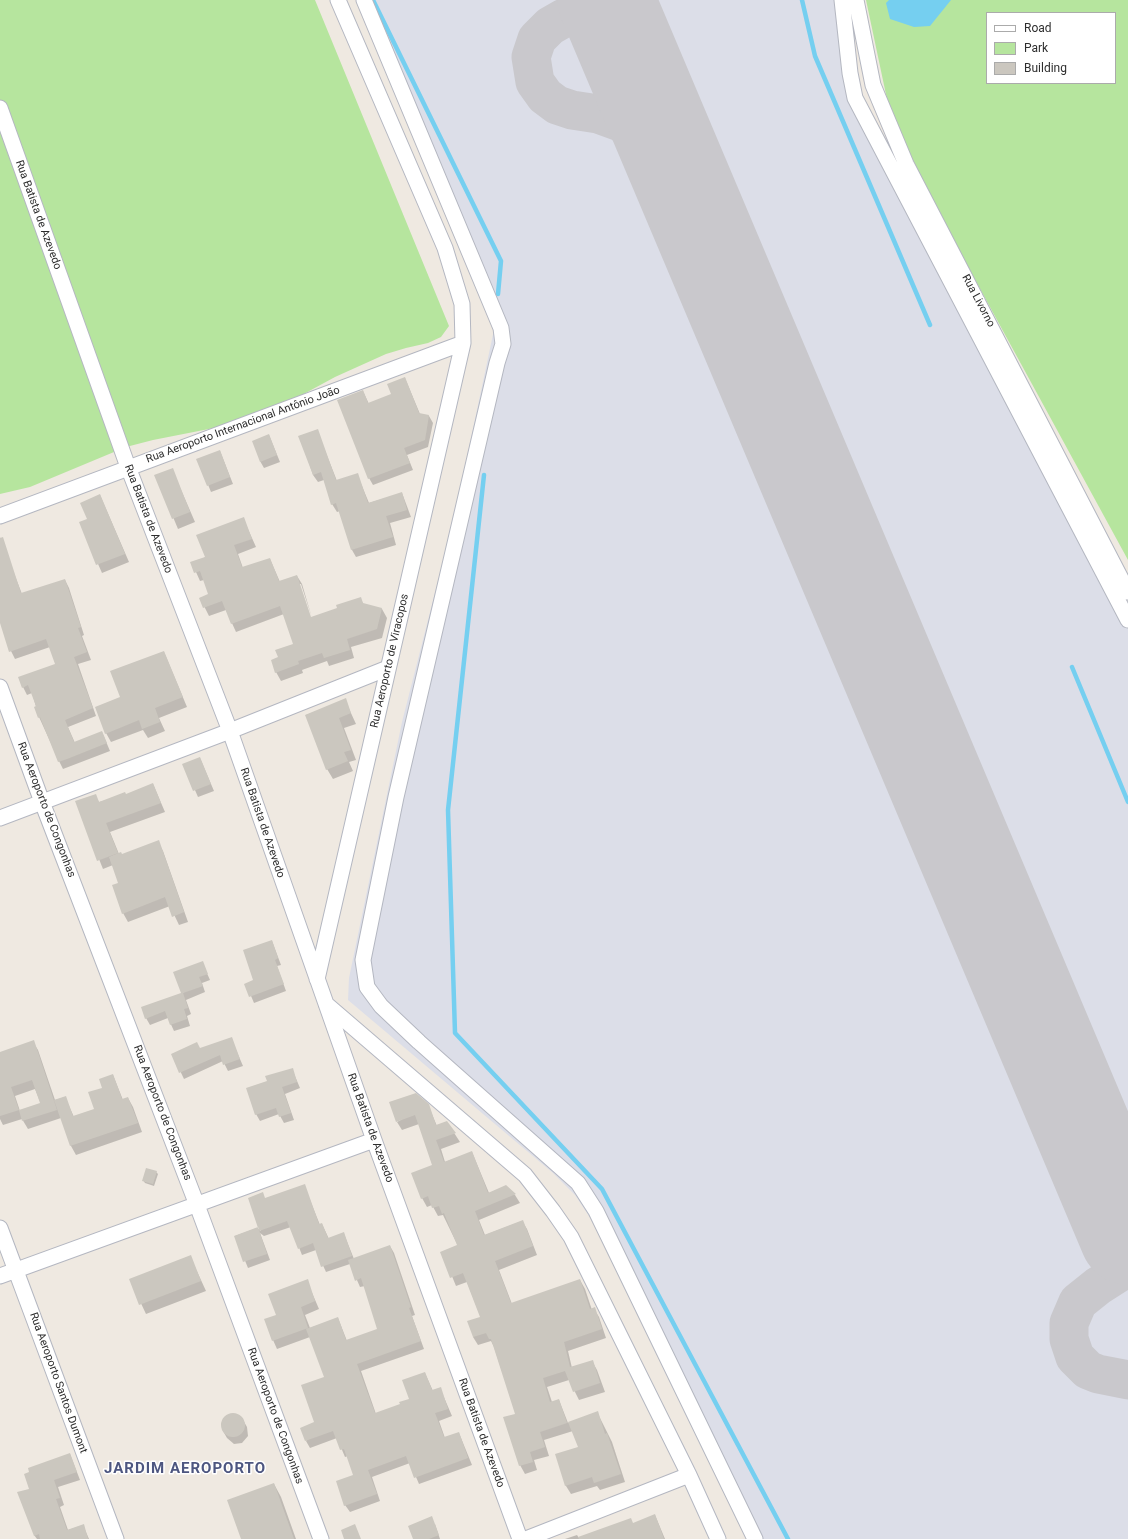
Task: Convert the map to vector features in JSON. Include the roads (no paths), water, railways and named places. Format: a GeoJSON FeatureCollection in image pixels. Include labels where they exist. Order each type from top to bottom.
{"type":"FeatureCollection","features":[{"type":"Feature","properties":{"kind":"street","name":"Rua Aeroporto de Viracopos"},"geometry":{"type":"LineString","coordinates":[[317,979],[463,343],[462,304],[445,248],[338,0]]}},
{"type":"Feature","properties":{"kind":"street"},"geometry":{"type":"LineString","coordinates":[[364,0],[501,328],[503,344],[497,363],[396,797],[363,960],[367,987],[381,1006],[419,1042],[578,1183],[596,1211],[755,1539]]}},
{"type":"Feature","properties":{"kind":"street"},"geometry":{"type":"LineString","coordinates":[[842,0],[850,73],[855,98],[1128,620]]}},
{"type":"Feature","properties":{"kind":"street","name":"Rua Livorno"},"geometry":{"type":"LineString","coordinates":[[856,0],[873,85],[906,164],[1128,592]]}},
{"type":"Feature","properties":{"kind":"street","name":"Rua Batista de Azevedo"},"geometry":{"type":"LineString","coordinates":[[0,108],[128,467],[230,731],[325,1004],[520,1539]]}},
{"type":"Feature","properties":{"kind":"street","name":"Rua Aeroporto Internacional Antônio João"},"geometry":{"type":"LineString","coordinates":[[0,516],[463,343]]}},
{"type":"Feature","properties":{"kind":"street"},"geometry":{"type":"LineString","coordinates":[[0,818],[230,731],[388,668]]}},
{"type":"Feature","properties":{"kind":"street","name":"Rua Aeroporto de Congonhas"},"geometry":{"type":"LineString","coordinates":[[0,687],[42,802],[197,1204],[321,1539]]}},
{"type":"Feature","properties":{"kind":"street"},"geometry":{"type":"LineString","coordinates":[[325,1004],[525,1175],[571,1237],[690,1475],[718,1539]]}},
{"type":"Feature","properties":{"kind":"street"},"geometry":{"type":"LineString","coordinates":[[0,1276],[374,1140]]}},
{"type":"Feature","properties":{"kind":"street","name":"Rua Aeroporto Santos Dumont"},"geometry":{"type":"LineString","coordinates":[[0,1228],[116,1539]]}},
{"type":"Feature","properties":{"kind":"street"},"geometry":{"type":"LineString","coordinates":[[526,1539],[690,1475]]}},
{"type":"Feature","properties":{"kind":"water"},"geometry":{"type":"Polygon","coordinates":[[[889,0],[951,0],[930,26],[914,27],[890,19],[886,3],[889,0]]]}},
{"type":"Feature","properties":{"kind":"waterway"},"geometry":{"type":"LineString","coordinates":[[373,0],[501,261],[498,294]]}},
{"type":"Feature","properties":{"kind":"waterway"},"geometry":{"type":"LineString","coordinates":[[802,0],[815,56],[930,325]]}},
{"type":"Feature","properties":{"kind":"waterway"},"geometry":{"type":"LineString","coordinates":[[484,475],[448,810],[455,1033],[602,1189],[788,1539]]}},
{"type":"Feature","properties":{"kind":"waterway"},"geometry":{"type":"LineString","coordinates":[[1072,667],[1128,802]]}},
{"type":"Feature","properties":{"kind":"district","name":"JARDIM AEROPORTO"},"geometry":{"type":"Point","coordinates":[185,1469]}}]}
